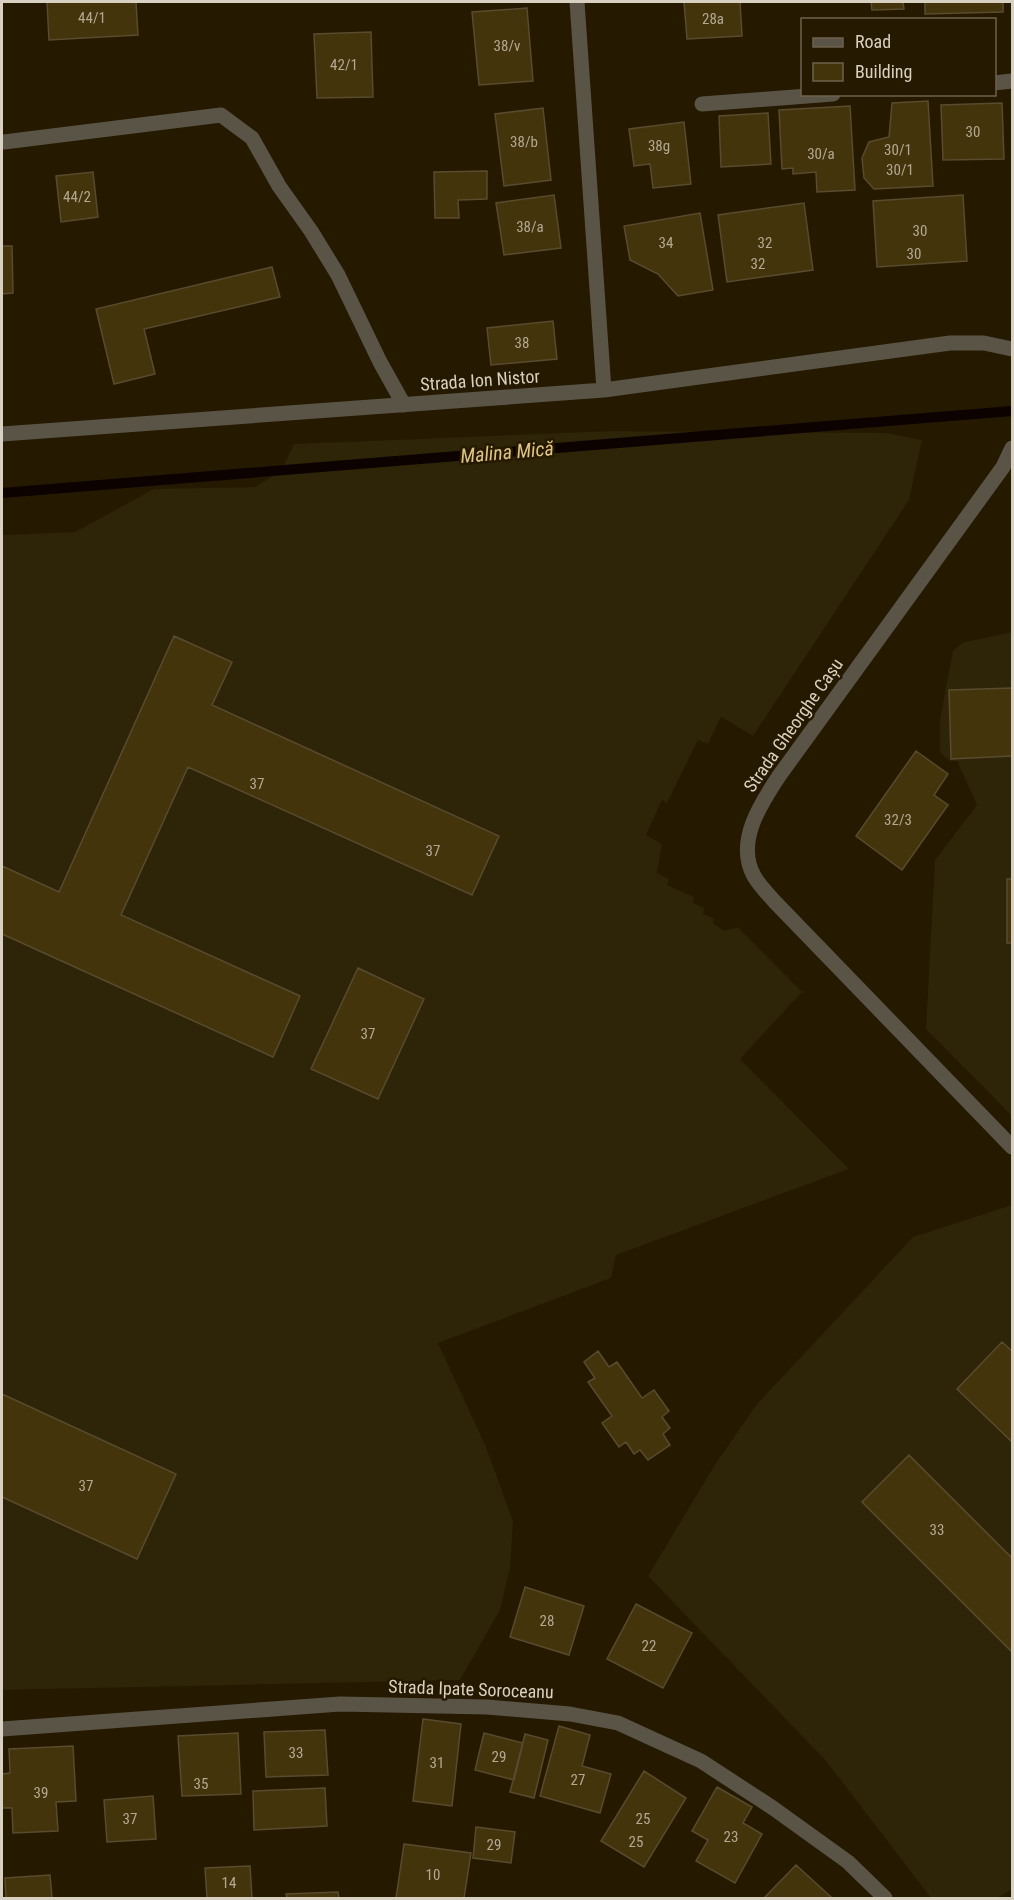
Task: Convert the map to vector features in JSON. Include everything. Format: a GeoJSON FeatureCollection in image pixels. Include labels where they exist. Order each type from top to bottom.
{"type":"FeatureCollection","features":[{"type":"Feature","properties":{"kind":"street"},"geometry":{"type":"LineString","coordinates":[[577,2],[604,390]]}},
{"type":"Feature","properties":{"kind":"street"},"geometry":{"type":"LineString","coordinates":[[996,82],[1012,81]]}},
{"type":"Feature","properties":{"kind":"street"},"geometry":{"type":"LineString","coordinates":[[702,104],[807,96]]}},
{"type":"Feature","properties":{"kind":"street","name":"Strada Ion Nistor"},"geometry":{"type":"LineString","coordinates":[[4,142],[221,115],[252,138],[279,186],[311,231],[338,275],[380,362],[405,405],[604,390],[950,343],[984,344],[1012,349]]}},
{"type":"Feature","properties":{"kind":"street"},"geometry":{"type":"LineString","coordinates":[[2,434],[405,405]]}},
{"type":"Feature","properties":{"kind":"street","name":"Strada Gheorghe Cașu"},"geometry":{"type":"LineString","coordinates":[[1012,448],[1003,467],[774,784],[756,811],[747,844],[753,875],[775,902],[1012,1147]]}},
{"type":"Feature","properties":{"kind":"street","name":"Strada Ipate Soroceanu"},"geometry":{"type":"LineString","coordinates":[[2,1729],[340,1704],[488,1707],[579,1716],[618,1723],[701,1761],[773,1808],[848,1862],[885,1899]]}},
{"type":"Feature","properties":{"kind":"shaded area"},"geometry":{"type":"Polygon","coordinates":[[[612,431],[886,433],[922,440],[909,500],[753,736],[721,717],[708,744],[698,740],[667,803],[662,800],[646,835],[662,844],[657,873],[669,879],[667,885],[694,897],[693,903],[704,908],[703,914],[714,918],[713,923],[724,931],[738,927],[802,992],[740,1059],[849,1169],[616,1255],[611,1278],[438,1343],[486,1447],[513,1521],[510,1568],[500,1610],[460,1680],[2,1690],[2,535],[75,532],[154,489],[255,487],[281,471],[294,444],[612,431]]]}},
{"type":"Feature","properties":{"kind":"shaded area"},"geometry":{"type":"Polygon","coordinates":[[[1012,632],[1012,1116],[926,1029],[935,860],[977,805],[957,761],[950,761],[940,753],[940,720],[953,650],[965,642],[1012,632]]]}},
{"type":"Feature","properties":{"kind":"shaded area"},"geometry":{"type":"Polygon","coordinates":[[[1012,1205],[1012,1889],[997,1898],[931,1898],[826,1761],[648,1576],[716,1463],[757,1404],[913,1237],[1012,1205]]]}},
{"type":"Feature","properties":{"kind":"building"},"geometry":{"type":"Polygon","coordinates":[[[47,2],[136,2],[138,35],[49,40],[47,2]]]}},
{"type":"Feature","properties":{"kind":"building"},"geometry":{"type":"Polygon","coordinates":[[[684,2],[740,2],[742,36],[687,39],[684,2]]]}},
{"type":"Feature","properties":{"kind":"building"},"geometry":{"type":"Polygon","coordinates":[[[871,2],[903,2],[904,9],[872,10],[871,2]]]}},
{"type":"Feature","properties":{"kind":"building"},"geometry":{"type":"Polygon","coordinates":[[[925,2],[1003,2],[1003,12],[925,14],[925,2]]]}},
{"type":"Feature","properties":{"kind":"building"},"geometry":{"type":"Polygon","coordinates":[[[527,8],[533,81],[479,85],[472,12],[527,8]]]}},
{"type":"Feature","properties":{"kind":"building"},"geometry":{"type":"Polygon","coordinates":[[[371,32],[373,97],[317,98],[314,34],[371,32]]]}},
{"type":"Feature","properties":{"kind":"building"},"geometry":{"type":"Polygon","coordinates":[[[928,101],[933,186],[874,189],[864,178],[862,158],[869,142],[889,137],[892,103],[928,101]]]}},
{"type":"Feature","properties":{"kind":"building"},"geometry":{"type":"Polygon","coordinates":[[[1002,103],[1004,159],[943,160],[941,105],[1002,103]]]}},
{"type":"Feature","properties":{"kind":"building"},"geometry":{"type":"Polygon","coordinates":[[[850,106],[855,190],[817,192],[816,172],[793,174],[793,168],[782,169],[779,110],[850,106]]]}},
{"type":"Feature","properties":{"kind":"building"},"geometry":{"type":"Polygon","coordinates":[[[543,108],[551,180],[504,186],[495,114],[543,108]]]}},
{"type":"Feature","properties":{"kind":"building"},"geometry":{"type":"Polygon","coordinates":[[[768,113],[771,164],[721,167],[719,116],[768,113]]]}},
{"type":"Feature","properties":{"kind":"building"},"geometry":{"type":"Polygon","coordinates":[[[684,122],[691,184],[653,188],[650,164],[634,166],[629,129],[684,122]]]}},
{"type":"Feature","properties":{"kind":"building"},"geometry":{"type":"Polygon","coordinates":[[[487,171],[487,199],[458,200],[459,218],[435,218],[434,172],[487,171]]]}},
{"type":"Feature","properties":{"kind":"building"},"geometry":{"type":"Polygon","coordinates":[[[93,172],[98,217],[61,222],[56,176],[93,172]]]}},
{"type":"Feature","properties":{"kind":"building"},"geometry":{"type":"Polygon","coordinates":[[[554,195],[561,248],[504,255],[496,203],[554,195]]]}},
{"type":"Feature","properties":{"kind":"building"},"geometry":{"type":"Polygon","coordinates":[[[963,195],[967,261],[877,267],[873,201],[963,195]]]}},
{"type":"Feature","properties":{"kind":"building"},"geometry":{"type":"Polygon","coordinates":[[[804,203],[813,270],[727,282],[718,215],[804,203]]]}},
{"type":"Feature","properties":{"kind":"building"},"geometry":{"type":"Polygon","coordinates":[[[700,213],[713,290],[678,296],[658,274],[630,260],[624,226],[700,213]]]}},
{"type":"Feature","properties":{"kind":"building"},"geometry":{"type":"Polygon","coordinates":[[[2,246],[12,246],[13,293],[2,294],[2,246]]]}},
{"type":"Feature","properties":{"kind":"building"},"geometry":{"type":"Polygon","coordinates":[[[272,267],[280,297],[144,329],[155,374],[114,384],[96,309],[272,267]]]}},
{"type":"Feature","properties":{"kind":"building"},"geometry":{"type":"Polygon","coordinates":[[[553,321],[557,359],[491,365],[487,328],[553,321]]]}},
{"type":"Feature","properties":{"kind":"building"},"geometry":{"type":"Polygon","coordinates":[[[174,636],[232,662],[212,705],[499,836],[472,895],[188,767],[121,915],[300,996],[273,1057],[2,934],[2,866],[59,892],[174,636]]]}},
{"type":"Feature","properties":{"kind":"building"},"geometry":{"type":"Polygon","coordinates":[[[1012,688],[1012,756],[951,759],[949,690],[1012,688]]]}},
{"type":"Feature","properties":{"kind":"building"},"geometry":{"type":"Polygon","coordinates":[[[916,751],[948,774],[934,795],[948,805],[902,870],[856,836],[916,751]]]}},
{"type":"Feature","properties":{"kind":"building"},"geometry":{"type":"Polygon","coordinates":[[[1007,879],[1012,879],[1012,943],[1007,943],[1007,879]]]}},
{"type":"Feature","properties":{"kind":"building"},"geometry":{"type":"Polygon","coordinates":[[[358,968],[424,999],[378,1099],[311,1069],[358,968]]]}},
{"type":"Feature","properties":{"kind":"building"},"geometry":{"type":"Polygon","coordinates":[[[1002,1342],[1012,1351],[1012,1442],[957,1389],[1002,1342]]]}},
{"type":"Feature","properties":{"kind":"building"},"geometry":{"type":"Polygon","coordinates":[[[598,1351],[609,1367],[617,1362],[642,1398],[654,1390],[669,1411],[662,1417],[670,1428],[663,1434],[670,1445],[648,1460],[640,1450],[634,1454],[626,1442],[619,1447],[602,1423],[612,1416],[588,1382],[595,1378],[584,1362],[598,1351]]]}},
{"type":"Feature","properties":{"kind":"building"},"geometry":{"type":"Polygon","coordinates":[[[2,1394],[176,1474],[137,1559],[2,1497],[2,1394]]]}},
{"type":"Feature","properties":{"kind":"building"},"geometry":{"type":"Polygon","coordinates":[[[909,1455],[1012,1558],[1012,1652],[862,1502],[909,1455]]]}},
{"type":"Feature","properties":{"kind":"building"},"geometry":{"type":"Polygon","coordinates":[[[525,1587],[584,1606],[569,1655],[510,1637],[525,1587]]]}},
{"type":"Feature","properties":{"kind":"building"},"geometry":{"type":"Polygon","coordinates":[[[636,1604],[692,1633],[663,1688],[607,1659],[636,1604]]]}},
{"type":"Feature","properties":{"kind":"building"},"geometry":{"type":"Polygon","coordinates":[[[423,1719],[461,1724],[452,1806],[413,1801],[423,1719]]]}},
{"type":"Feature","properties":{"kind":"building"},"geometry":{"type":"Polygon","coordinates":[[[559,1726],[590,1735],[582,1766],[611,1774],[600,1813],[540,1796],[559,1726]]]}},
{"type":"Feature","properties":{"kind":"building"},"geometry":{"type":"Polygon","coordinates":[[[325,1730],[328,1775],[266,1777],[264,1732],[325,1730]]]}},
{"type":"Feature","properties":{"kind":"building"},"geometry":{"type":"Polygon","coordinates":[[[238,1733],[241,1794],[182,1796],[178,1736],[238,1733]]]}},
{"type":"Feature","properties":{"kind":"building"},"geometry":{"type":"Polygon","coordinates":[[[484,1733],[523,1743],[514,1780],[475,1770],[484,1733]]]}},
{"type":"Feature","properties":{"kind":"building"},"geometry":{"type":"Polygon","coordinates":[[[525,1734],[548,1740],[534,1798],[510,1792],[525,1734]]]}},
{"type":"Feature","properties":{"kind":"building"},"geometry":{"type":"Polygon","coordinates":[[[73,1746],[76,1801],[56,1802],[58,1831],[13,1833],[12,1808],[2,1808],[2,1774],[10,1773],[9,1749],[73,1746]]]}},
{"type":"Feature","properties":{"kind":"building"},"geometry":{"type":"Polygon","coordinates":[[[644,1771],[686,1798],[644,1867],[601,1841],[644,1771]]]}},
{"type":"Feature","properties":{"kind":"building"},"geometry":{"type":"Polygon","coordinates":[[[717,1787],[752,1807],[743,1823],[762,1834],[735,1883],[696,1861],[708,1840],[692,1831],[717,1787]]]}},
{"type":"Feature","properties":{"kind":"building"},"geometry":{"type":"Polygon","coordinates":[[[325,1788],[327,1826],[254,1830],[253,1791],[325,1788]]]}},
{"type":"Feature","properties":{"kind":"building"},"geometry":{"type":"Polygon","coordinates":[[[153,1796],[156,1839],[107,1842],[104,1800],[153,1796]]]}},
{"type":"Feature","properties":{"kind":"building"},"geometry":{"type":"Polygon","coordinates":[[[476,1827],[515,1832],[511,1863],[473,1858],[476,1827]]]}},
{"type":"Feature","properties":{"kind":"building"},"geometry":{"type":"Polygon","coordinates":[[[404,1844],[471,1853],[464,1898],[396,1898],[404,1844]]]}},
{"type":"Feature","properties":{"kind":"building"},"geometry":{"type":"Polygon","coordinates":[[[796,1865],[831,1897],[764,1898],[796,1865]]]}},
{"type":"Feature","properties":{"kind":"building"},"geometry":{"type":"Polygon","coordinates":[[[250,1866],[252,1898],[207,1898],[205,1868],[250,1866]]]}},
{"type":"Feature","properties":{"kind":"building"},"geometry":{"type":"Polygon","coordinates":[[[50,1875],[52,1898],[6,1898],[5,1878],[50,1875]]]}},
{"type":"Feature","properties":{"kind":"building"},"geometry":{"type":"Polygon","coordinates":[[[338,1892],[339,1898],[287,1898],[286,1894],[338,1892]]]}},
{"type":"Feature","properties":{"kind":"waterway","name":"Malina Mică"},"geometry":{"type":"LineString","coordinates":[[2,493],[1012,411]]}}]}
